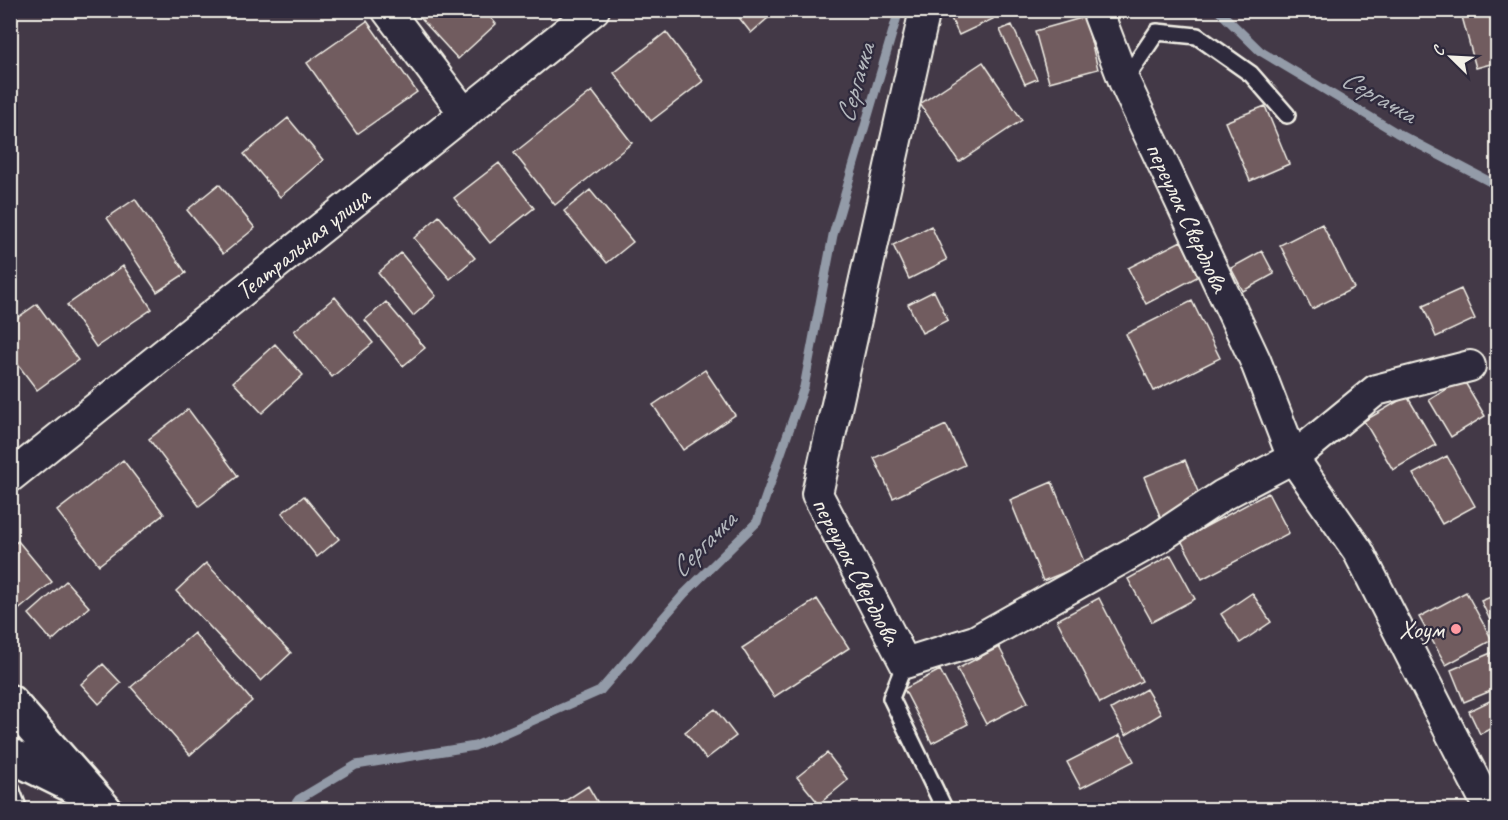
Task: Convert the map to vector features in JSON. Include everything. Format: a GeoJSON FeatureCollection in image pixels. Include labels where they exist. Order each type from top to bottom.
{"type":"FeatureCollection","features":[{"type":"Feature","properties":{"kind":"street"},"geometry":{"type":"LineString","coordinates":[[387,10],[465,114]]}},
{"type":"Feature","properties":{"kind":"street","name":"Театральная улица"},"geometry":{"type":"LineString","coordinates":[[10,477],[594,10]]}},
{"type":"Feature","properties":{"kind":"street","name":"переулок Свердлова"},"geometry":{"type":"LineString","coordinates":[[925,10],[817,494],[905,663],[975,641],[1156,539],[1223,495],[1293,458],[1376,390],[1470,366]]}},
{"type":"Feature","properties":{"kind":"street","name":"переулок Свердлова"},"geometry":{"type":"LineString","coordinates":[[1097,10],[1124,81],[1255,360],[1293,458],[1358,551],[1490,810]]}},
{"type":"Feature","properties":{"kind":"street"},"geometry":{"type":"LineString","coordinates":[[10,702],[98,802]]}},
{"type":"Feature","properties":{"kind":"street"},"geometry":{"type":"LineString","coordinates":[[10,755],[98,802]]}},
{"type":"Feature","properties":{"kind":"lane"},"geometry":{"type":"LineString","coordinates":[[1124,81],[1157,32],[1197,36],[1251,74],[1287,115]]}},
{"type":"Feature","properties":{"kind":"lane"},"geometry":{"type":"LineString","coordinates":[[905,663],[891,698],[945,810]]}},
{"type":"Feature","properties":{"kind":"lane"},"geometry":{"type":"LineString","coordinates":[[10,786],[19,810]]}},
{"type":"Feature","properties":{"kind":"building"},"geometry":{"type":"Polygon","coordinates":[[[413,10],[484,10],[496,24],[458,59],[413,10]]]}},
{"type":"Feature","properties":{"kind":"building"},"geometry":{"type":"Polygon","coordinates":[[[733,10],[777,10],[751,33],[733,10]]]}},
{"type":"Feature","properties":{"kind":"building"},"geometry":{"type":"Polygon","coordinates":[[[947,10],[989,10],[993,19],[959,35],[947,10]]]}},
{"type":"Feature","properties":{"kind":"building"},"geometry":{"type":"Polygon","coordinates":[[[1469,10],[1498,10],[1498,62],[1476,68],[1461,13],[1469,10]]]}},
{"type":"Feature","properties":{"kind":"building"},"geometry":{"type":"Polygon","coordinates":[[[1085,17],[1098,69],[1049,82],[1035,31],[1085,17]]]}},
{"type":"Feature","properties":{"kind":"building"},"geometry":{"type":"Polygon","coordinates":[[[367,21],[417,92],[357,134],[307,63],[367,21]]]}},
{"type":"Feature","properties":{"kind":"building"},"geometry":{"type":"Polygon","coordinates":[[[1012,25],[1037,79],[1025,84],[1000,30],[1012,25]]]}},
{"type":"Feature","properties":{"kind":"building"},"geometry":{"type":"Polygon","coordinates":[[[666,32],[703,81],[651,121],[614,73],[666,32]]]}},
{"type":"Feature","properties":{"kind":"building"},"geometry":{"type":"Polygon","coordinates":[[[983,62],[1022,120],[959,162],[920,104],[983,62]]]}},
{"type":"Feature","properties":{"kind":"building"},"geometry":{"type":"Polygon","coordinates":[[[592,91],[632,143],[555,205],[514,153],[592,91]]]}},
{"type":"Feature","properties":{"kind":"building"},"geometry":{"type":"Polygon","coordinates":[[[1265,106],[1289,164],[1250,181],[1225,122],[1265,106]]]}},
{"type":"Feature","properties":{"kind":"building"},"geometry":{"type":"Polygon","coordinates":[[[288,118],[323,160],[280,197],[244,154],[288,118]]]}},
{"type":"Feature","properties":{"kind":"building"},"geometry":{"type":"Polygon","coordinates":[[[499,163],[534,208],[490,243],[454,198],[499,163]]]}},
{"type":"Feature","properties":{"kind":"building"},"geometry":{"type":"Polygon","coordinates":[[[219,184],[255,228],[223,254],[187,210],[219,184]]]}},
{"type":"Feature","properties":{"kind":"building"},"geometry":{"type":"Polygon","coordinates":[[[590,190],[633,242],[607,263],[564,211],[590,190]]]}},
{"type":"Feature","properties":{"kind":"building"},"geometry":{"type":"Polygon","coordinates":[[[135,199],[186,273],[157,292],[107,218],[135,199]]]}},
{"type":"Feature","properties":{"kind":"building"},"geometry":{"type":"Polygon","coordinates":[[[439,216],[475,258],[450,279],[414,238],[439,216]]]}},
{"type":"Feature","properties":{"kind":"building"},"geometry":{"type":"Polygon","coordinates":[[[1322,224],[1354,288],[1312,309],[1280,245],[1322,224]]]}},
{"type":"Feature","properties":{"kind":"building"},"geometry":{"type":"Polygon","coordinates":[[[931,226],[947,260],[909,279],[893,245],[931,226]]]}},
{"type":"Feature","properties":{"kind":"building"},"geometry":{"type":"Polygon","coordinates":[[[1181,241],[1199,276],[1146,304],[1128,268],[1181,241]]]}},
{"type":"Feature","properties":{"kind":"building"},"geometry":{"type":"Polygon","coordinates":[[[1262,251],[1274,274],[1243,291],[1231,268],[1262,251]]]}},
{"type":"Feature","properties":{"kind":"building"},"geometry":{"type":"Polygon","coordinates":[[[401,253],[436,296],[413,316],[378,273],[401,253]]]}},
{"type":"Feature","properties":{"kind":"building"},"geometry":{"type":"Polygon","coordinates":[[[123,266],[152,309],[96,347],[67,305],[123,266]]]}},
{"type":"Feature","properties":{"kind":"building"},"geometry":{"type":"Polygon","coordinates":[[[1461,289],[1475,319],[1436,337],[1423,306],[1461,289]]]}},
{"type":"Feature","properties":{"kind":"building"},"geometry":{"type":"Polygon","coordinates":[[[934,291],[948,320],[922,333],[908,304],[934,291]]]}},
{"type":"Feature","properties":{"kind":"building"},"geometry":{"type":"Polygon","coordinates":[[[335,297],[373,343],[332,377],[294,331],[335,297]]]}},
{"type":"Feature","properties":{"kind":"building"},"geometry":{"type":"Polygon","coordinates":[[[1192,301],[1220,358],[1154,391],[1126,334],[1192,301]]]}},
{"type":"Feature","properties":{"kind":"building"},"geometry":{"type":"Polygon","coordinates":[[[386,302],[425,348],[403,366],[365,320],[386,302]]]}},
{"type":"Feature","properties":{"kind":"building"},"geometry":{"type":"Polygon","coordinates":[[[37,304],[78,360],[37,390],[10,354],[10,323],[37,304]]]}},
{"type":"Feature","properties":{"kind":"building"},"geometry":{"type":"Polygon","coordinates":[[[275,344],[303,375],[262,413],[233,382],[275,344]]]}},
{"type":"Feature","properties":{"kind":"building"},"geometry":{"type":"Polygon","coordinates":[[[705,370],[735,415],[683,450],[653,405],[705,370]]]}},
{"type":"Feature","properties":{"kind":"building"},"geometry":{"type":"Polygon","coordinates":[[[1463,379],[1485,416],[1451,437],[1429,400],[1463,379]]]}},
{"type":"Feature","properties":{"kind":"building"},"geometry":{"type":"Polygon","coordinates":[[[1407,396],[1436,445],[1393,470],[1364,421],[1407,396]]]}},
{"type":"Feature","properties":{"kind":"building"},"geometry":{"type":"Polygon","coordinates":[[[188,409],[238,476],[199,506],[149,439],[188,409]]]}},
{"type":"Feature","properties":{"kind":"building"},"geometry":{"type":"Polygon","coordinates":[[[946,425],[965,465],[893,498],[874,458],[946,425]]]}},
{"type":"Feature","properties":{"kind":"building"},"geometry":{"type":"Polygon","coordinates":[[[1447,456],[1475,506],[1442,524],[1413,474],[1447,456]]]}},
{"type":"Feature","properties":{"kind":"building"},"geometry":{"type":"Polygon","coordinates":[[[123,460],[164,514],[99,565],[57,511],[123,460]]]}},
{"type":"Feature","properties":{"kind":"building"},"geometry":{"type":"Polygon","coordinates":[[[1185,460],[1203,504],[1162,521],[1144,477],[1185,460]]]}},
{"type":"Feature","properties":{"kind":"building"},"geometry":{"type":"Polygon","coordinates":[[[1052,482],[1085,564],[1043,581],[1010,500],[1052,482]]]}},
{"type":"Feature","properties":{"kind":"building"},"geometry":{"type":"Polygon","coordinates":[[[1268,493],[1289,533],[1202,579],[1181,540],[1268,493]]]}},
{"type":"Feature","properties":{"kind":"building"},"geometry":{"type":"Polygon","coordinates":[[[304,496],[339,539],[317,557],[282,513],[304,496]]]}},
{"type":"Feature","properties":{"kind":"building"},"geometry":{"type":"Polygon","coordinates":[[[18,541],[52,582],[10,617],[10,547],[18,541]]]}},
{"type":"Feature","properties":{"kind":"building"},"geometry":{"type":"Polygon","coordinates":[[[1171,555],[1195,599],[1152,622],[1128,579],[1171,555]]]}},
{"type":"Feature","properties":{"kind":"building"},"geometry":{"type":"Polygon","coordinates":[[[206,563],[291,653],[261,681],[176,591],[206,563]]]}},
{"type":"Feature","properties":{"kind":"building"},"geometry":{"type":"Polygon","coordinates":[[[66,581],[89,607],[52,641],[29,614],[66,581]]]}},
{"type":"Feature","properties":{"kind":"building","name":"Хоум"},"geometry":{"type":"Polygon","coordinates":[[[1466,592],[1492,640],[1446,665],[1419,617],[1466,592]]]}},
{"type":"Feature","properties":{"kind":"building"},"geometry":{"type":"Polygon","coordinates":[[[1252,593],[1271,622],[1240,643],[1221,614],[1252,593]]]}},
{"type":"Feature","properties":{"kind":"building"},"geometry":{"type":"Polygon","coordinates":[[[1498,594],[1498,637],[1481,601],[1498,594]]]}},
{"type":"Feature","properties":{"kind":"building"},"geometry":{"type":"Polygon","coordinates":[[[1099,598],[1142,681],[1100,703],[1057,620],[1099,598]]]}},
{"type":"Feature","properties":{"kind":"building"},"geometry":{"type":"Polygon","coordinates":[[[817,599],[849,648],[774,697],[742,648],[817,599]]]}},
{"type":"Feature","properties":{"kind":"building"},"geometry":{"type":"Polygon","coordinates":[[[194,633],[252,701],[190,755],[131,687],[194,633]]]}},
{"type":"Feature","properties":{"kind":"building"},"geometry":{"type":"Polygon","coordinates":[[[999,647],[1028,702],[986,724],[957,669],[999,647]]]}},
{"type":"Feature","properties":{"kind":"building"},"geometry":{"type":"Polygon","coordinates":[[[1498,650],[1498,688],[1464,702],[1451,670],[1498,650]]]}},
{"type":"Feature","properties":{"kind":"building"},"geometry":{"type":"Polygon","coordinates":[[[103,664],[121,683],[99,704],[81,684],[103,664]]]}},
{"type":"Feature","properties":{"kind":"building"},"geometry":{"type":"Polygon","coordinates":[[[940,670],[968,724],[932,743],[904,689],[940,670]]]}},
{"type":"Feature","properties":{"kind":"building"},"geometry":{"type":"Polygon","coordinates":[[[1146,689],[1161,714],[1126,735],[1111,709],[1146,689]]]}},
{"type":"Feature","properties":{"kind":"building"},"geometry":{"type":"Polygon","coordinates":[[[1498,697],[1498,725],[1480,734],[1469,711],[1498,697]]]}},
{"type":"Feature","properties":{"kind":"building"},"geometry":{"type":"Polygon","coordinates":[[[715,709],[736,736],[706,759],[685,732],[715,709]]]}},
{"type":"Feature","properties":{"kind":"building"},"geometry":{"type":"Polygon","coordinates":[[[1120,735],[1134,761],[1081,788],[1067,762],[1120,735]]]}},
{"type":"Feature","properties":{"kind":"building"},"geometry":{"type":"Polygon","coordinates":[[[827,753],[848,780],[819,804],[797,777],[827,753]]]}},
{"type":"Feature","properties":{"kind":"building"},"geometry":{"type":"Polygon","coordinates":[[[588,786],[602,810],[551,810],[588,786]]]}},
{"type":"Feature","properties":{"kind":"waterway","name":"Сергачка"},"geometry":{"type":"LineString","coordinates":[[291,810],[299,799],[356,765],[475,746],[600,691],[684,594],[757,522],[804,387],[833,235],[899,10]]}},
{"type":"Feature","properties":{"kind":"waterway","name":"Сергачка"},"geometry":{"type":"LineString","coordinates":[[1218,10],[1260,51],[1397,133],[1498,186]]}},
{"type":"Feature","properties":{"kind":"place","name":"Хоум"},"geometry":{"type":"Point","coordinates":[1456,629]}}]}
